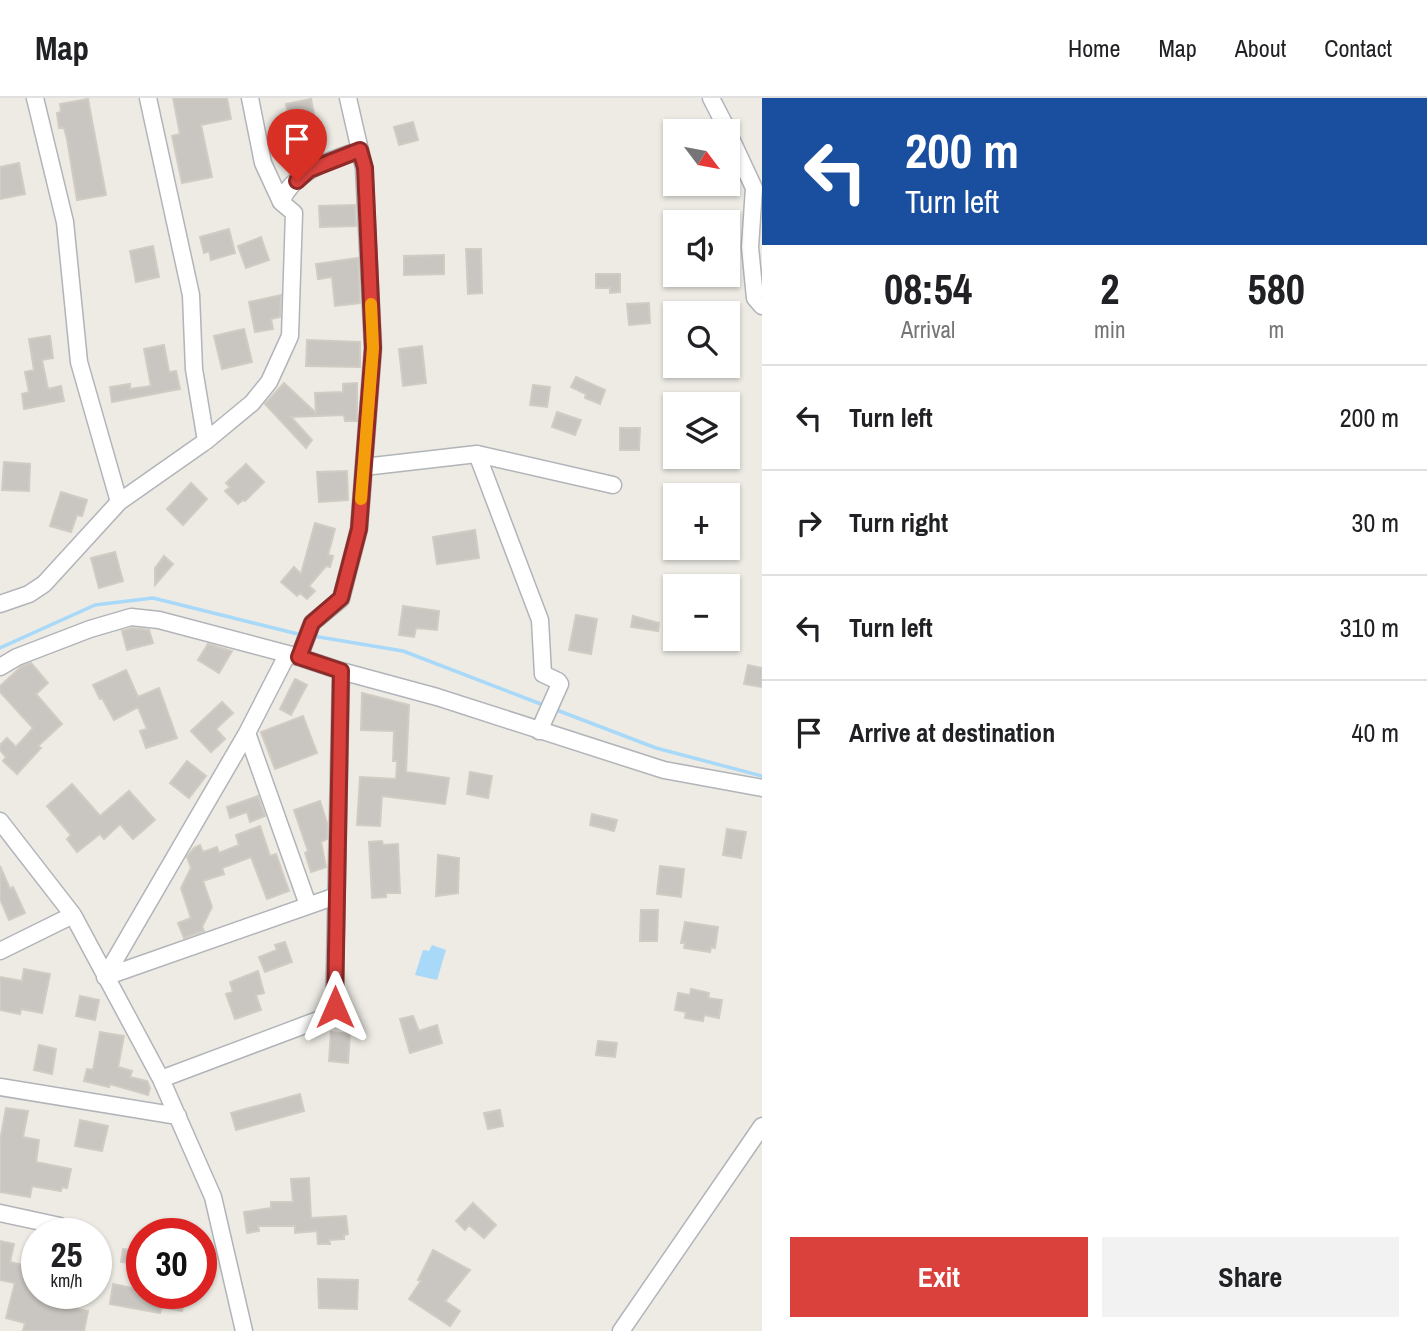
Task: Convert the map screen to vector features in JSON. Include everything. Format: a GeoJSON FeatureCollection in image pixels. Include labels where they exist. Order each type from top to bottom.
{"type":"FeatureCollection","features":[{"type":"Feature","properties":{"kind":"street"},"geometry":{"type":"LineString","coordinates":[[36,98],[65,222],[79,362],[120,502]]}},
{"type":"Feature","properties":{"kind":"street"},"geometry":{"type":"LineString","coordinates":[[148,98],[191,295],[194,369],[206,441]]}},
{"type":"Feature","properties":{"kind":"street"},"geometry":{"type":"LineString","coordinates":[[0,604],[29,594],[44,584],[120,502],[206,441],[252,403],[269,382],[290,336],[294,213],[281,202],[263,163],[250,98]]}},
{"type":"Feature","properties":{"kind":"street"},"geometry":{"type":"LineString","coordinates":[[106,977],[312,623],[341,598],[359,529],[373,348],[365,168],[348,98]]}},
{"type":"Feature","properties":{"kind":"street"},"geometry":{"type":"LineString","coordinates":[[711,98],[722,119]]}},
{"type":"Feature","properties":{"kind":"street"},"geometry":{"type":"LineString","coordinates":[[281,202],[285,193],[309,170],[360,150]]}},
{"type":"Feature","properties":{"kind":"street"},"geometry":{"type":"LineString","coordinates":[[740,158],[754,188],[750,247],[755,298],[762,306]]}},
{"type":"Feature","properties":{"kind":"street"},"geometry":{"type":"LineString","coordinates":[[364,467],[477,454],[613,485]]}},
{"type":"Feature","properties":{"kind":"street"},"geometry":{"type":"LineString","coordinates":[[477,454],[540,620],[543,674],[560,684],[542,726]]}},
{"type":"Feature","properties":{"kind":"street"},"geometry":{"type":"LineString","coordinates":[[0,667],[49,643],[131,617],[159,620],[295,653],[341,671],[542,726],[664,770],[762,788]]}},
{"type":"Feature","properties":{"kind":"street"},"geometry":{"type":"LineString","coordinates":[[162,1079],[334,1014],[341,671]]}},
{"type":"Feature","properties":{"kind":"street"},"geometry":{"type":"LineString","coordinates":[[247,733],[308,905]]}},
{"type":"Feature","properties":{"kind":"street"},"geometry":{"type":"LineString","coordinates":[[0,821],[74,915],[162,1079],[213,1197],[244,1331]]}},
{"type":"Feature","properties":{"kind":"street"},"geometry":{"type":"LineString","coordinates":[[106,977],[336,895]]}},
{"type":"Feature","properties":{"kind":"street"},"geometry":{"type":"LineString","coordinates":[[0,951],[74,915]]}},
{"type":"Feature","properties":{"kind":"street"},"geometry":{"type":"LineString","coordinates":[[0,1087],[178,1116]]}},
{"type":"Feature","properties":{"kind":"street"},"geometry":{"type":"LineString","coordinates":[[621,1331],[762,1126]]}},
{"type":"Feature","properties":{"kind":"street"},"geometry":{"type":"LineString","coordinates":[[0,1213],[23,1218]]}},
{"type":"Feature","properties":{"kind":"water"},"geometry":{"type":"Polygon","coordinates":[[[432,945],[446,950],[437,980],[415,975],[423,950],[429,951],[432,945]]]}},
{"type":"Feature","properties":{"kind":"building"},"geometry":{"type":"Polygon","coordinates":[[[173,98],[227,98],[231,119],[201,125],[212,177],[182,183],[172,136],[180,134],[173,98]]]}},
{"type":"Feature","properties":{"kind":"building"},"geometry":{"type":"Polygon","coordinates":[[[88,99],[106,195],[77,200],[67,139],[64,128],[59,128],[57,113],[61,112],[60,104],[88,99]]]}},
{"type":"Feature","properties":{"kind":"building"},"geometry":{"type":"Polygon","coordinates":[[[311,99],[319,140],[295,145],[286,104],[311,99]]]}},
{"type":"Feature","properties":{"kind":"building"},"geometry":{"type":"Polygon","coordinates":[[[413,122],[418,140],[399,145],[394,127],[413,122]]]}},
{"type":"Feature","properties":{"kind":"building"},"geometry":{"type":"Polygon","coordinates":[[[19,163],[25,194],[0,199],[0,167],[19,163]]]}},
{"type":"Feature","properties":{"kind":"building"},"geometry":{"type":"Polygon","coordinates":[[[355,205],[356,226],[320,227],[319,206],[355,205]]]}},
{"type":"Feature","properties":{"kind":"building"},"geometry":{"type":"Polygon","coordinates":[[[229,229],[235,253],[211,260],[209,251],[204,253],[200,237],[229,229]]]}},
{"type":"Feature","properties":{"kind":"building"},"geometry":{"type":"Polygon","coordinates":[[[261,237],[269,260],[246,268],[238,246],[261,237]]]}},
{"type":"Feature","properties":{"kind":"building"},"geometry":{"type":"Polygon","coordinates":[[[153,246],[159,277],[136,282],[130,251],[153,246]]]}},
{"type":"Feature","properties":{"kind":"building"},"geometry":{"type":"Polygon","coordinates":[[[466,249],[481,249],[482,293],[468,294],[466,249]]]}},
{"type":"Feature","properties":{"kind":"building"},"geometry":{"type":"Polygon","coordinates":[[[444,255],[444,274],[404,275],[404,256],[444,255]]]}},
{"type":"Feature","properties":{"kind":"building"},"geometry":{"type":"Polygon","coordinates":[[[358,258],[360,303],[335,306],[332,277],[318,279],[316,264],[358,258]]]}},
{"type":"Feature","properties":{"kind":"building"},"geometry":{"type":"Polygon","coordinates":[[[596,274],[620,274],[620,292],[610,293],[610,288],[596,288],[596,274]]]}},
{"type":"Feature","properties":{"kind":"building"},"geometry":{"type":"Polygon","coordinates":[[[281,295],[280,317],[271,319],[273,329],[255,332],[249,302],[281,295]]]}},
{"type":"Feature","properties":{"kind":"building"},"geometry":{"type":"Polygon","coordinates":[[[649,303],[650,323],[629,325],[627,304],[649,303]]]}},
{"type":"Feature","properties":{"kind":"building"},"geometry":{"type":"Polygon","coordinates":[[[244,329],[252,362],[222,369],[214,336],[244,329]]]}},
{"type":"Feature","properties":{"kind":"building"},"geometry":{"type":"Polygon","coordinates":[[[50,336],[53,358],[42,360],[48,389],[61,386],[64,401],[24,409],[22,394],[29,392],[25,372],[34,370],[29,339],[50,336]]]}},
{"type":"Feature","properties":{"kind":"building"},"geometry":{"type":"Polygon","coordinates":[[[307,340],[360,342],[360,367],[306,366],[307,340]]]}},
{"type":"Feature","properties":{"kind":"building"},"geometry":{"type":"Polygon","coordinates":[[[164,345],[169,372],[176,371],[180,389],[112,402],[110,387],[130,384],[130,389],[151,386],[144,349],[164,345]]]}},
{"type":"Feature","properties":{"kind":"building"},"geometry":{"type":"Polygon","coordinates":[[[422,346],[426,383],[403,386],[399,349],[422,346]]]}},
{"type":"Feature","properties":{"kind":"building"},"geometry":{"type":"Polygon","coordinates":[[[576,377],[605,390],[600,404],[585,398],[586,394],[571,387],[576,377]]]}},
{"type":"Feature","properties":{"kind":"building"},"geometry":{"type":"Polygon","coordinates":[[[284,383],[316,413],[315,393],[343,392],[343,384],[357,383],[357,421],[345,421],[344,415],[291,417],[312,440],[306,448],[265,404],[284,383]]]}},
{"type":"Feature","properties":{"kind":"building"},"geometry":{"type":"Polygon","coordinates":[[[533,385],[550,387],[547,407],[530,405],[533,385]]]}},
{"type":"Feature","properties":{"kind":"building"},"geometry":{"type":"Polygon","coordinates":[[[557,412],[581,420],[575,435],[552,427],[557,412]]]}},
{"type":"Feature","properties":{"kind":"building"},"geometry":{"type":"Polygon","coordinates":[[[620,428],[640,428],[639,450],[620,450],[620,428]]]}},
{"type":"Feature","properties":{"kind":"building"},"geometry":{"type":"Polygon","coordinates":[[[4,462],[30,464],[29,491],[2,490],[4,462]]]}},
{"type":"Feature","properties":{"kind":"building"},"geometry":{"type":"Polygon","coordinates":[[[246,464],[264,482],[245,501],[238,504],[225,491],[230,487],[226,483],[246,464]]]}},
{"type":"Feature","properties":{"kind":"building"},"geometry":{"type":"Polygon","coordinates":[[[347,471],[348,500],[319,502],[317,472],[347,471]]]}},
{"type":"Feature","properties":{"kind":"building"},"geometry":{"type":"Polygon","coordinates":[[[191,483],[207,499],[183,525],[167,509],[191,483]]]}},
{"type":"Feature","properties":{"kind":"building"},"geometry":{"type":"Polygon","coordinates":[[[61,492],[87,500],[82,516],[77,515],[71,532],[50,526],[61,492]]]}},
{"type":"Feature","properties":{"kind":"building"},"geometry":{"type":"Polygon","coordinates":[[[315,523],[335,529],[328,555],[333,556],[330,567],[326,566],[309,586],[315,591],[307,599],[300,593],[297,596],[281,582],[294,567],[301,574],[315,523]]]}},
{"type":"Feature","properties":{"kind":"building"},"geometry":{"type":"Polygon","coordinates":[[[475,530],[479,558],[437,564],[433,537],[475,530]]]}},
{"type":"Feature","properties":{"kind":"building"},"geometry":{"type":"Polygon","coordinates":[[[115,552],[123,581],[99,588],[91,558],[115,552]]]}},
{"type":"Feature","properties":{"kind":"building"},"geometry":{"type":"Polygon","coordinates":[[[164,556],[173,564],[155,585],[155,568],[164,556]]]}},
{"type":"Feature","properties":{"kind":"building"},"geometry":{"type":"Polygon","coordinates":[[[403,606],[439,611],[437,630],[416,628],[414,637],[399,635],[403,606]]]}},
{"type":"Feature","properties":{"kind":"building"},"geometry":{"type":"Polygon","coordinates":[[[576,615],[597,619],[591,654],[569,650],[576,615]]]}},
{"type":"Feature","properties":{"kind":"building"},"geometry":{"type":"Polygon","coordinates":[[[633,616],[659,623],[658,631],[631,627],[633,616]]]}},
{"type":"Feature","properties":{"kind":"building"},"geometry":{"type":"Polygon","coordinates":[[[132,628],[149,630],[153,643],[127,650],[122,631],[132,628]]]}},
{"type":"Feature","properties":{"kind":"building"},"geometry":{"type":"Polygon","coordinates":[[[208,644],[232,651],[219,673],[198,660],[208,644]]]}},
{"type":"Feature","properties":{"kind":"building"},"geometry":{"type":"Polygon","coordinates":[[[31,663],[48,683],[36,694],[62,724],[38,746],[41,748],[17,774],[3,761],[6,757],[0,750],[0,745],[7,738],[16,747],[33,728],[0,692],[0,686],[22,666],[31,663]]]}},
{"type":"Feature","properties":{"kind":"building"},"geometry":{"type":"Polygon","coordinates":[[[748,665],[762,668],[762,687],[744,684],[748,665]]]}},
{"type":"Feature","properties":{"kind":"building"},"geometry":{"type":"Polygon","coordinates":[[[126,670],[138,697],[159,688],[177,738],[146,748],[140,731],[147,729],[138,707],[114,720],[93,685],[126,670]]]}},
{"type":"Feature","properties":{"kind":"building"},"geometry":{"type":"Polygon","coordinates":[[[295,679],[307,685],[291,715],[280,709],[295,679]]]}},
{"type":"Feature","properties":{"kind":"building"},"geometry":{"type":"Polygon","coordinates":[[[362,693],[409,705],[406,772],[449,778],[445,804],[382,796],[380,826],[357,825],[360,777],[396,779],[397,761],[393,761],[394,731],[361,730],[362,693]]]}},
{"type":"Feature","properties":{"kind":"building"},"geometry":{"type":"Polygon","coordinates":[[[222,702],[233,713],[216,729],[225,739],[211,752],[191,731],[222,702]]]}},
{"type":"Feature","properties":{"kind":"building"},"geometry":{"type":"Polygon","coordinates":[[[303,716],[317,753],[275,769],[261,732],[303,716]]]}},
{"type":"Feature","properties":{"kind":"building"},"geometry":{"type":"Polygon","coordinates":[[[187,761],[206,776],[189,798],[170,783],[187,761]]]}},
{"type":"Feature","properties":{"kind":"building"},"geometry":{"type":"Polygon","coordinates":[[[470,772],[492,776],[488,798],[467,794],[470,772]]]}},
{"type":"Feature","properties":{"kind":"building"},"geometry":{"type":"Polygon","coordinates":[[[72,784],[100,816],[129,791],[155,820],[133,839],[120,824],[104,839],[100,834],[77,852],[67,839],[71,835],[47,806],[72,784]]]}},
{"type":"Feature","properties":{"kind":"building"},"geometry":{"type":"Polygon","coordinates":[[[258,796],[265,816],[250,822],[247,812],[230,818],[227,807],[258,796]]]}},
{"type":"Feature","properties":{"kind":"building"},"geometry":{"type":"Polygon","coordinates":[[[320,801],[327,823],[327,839],[321,842],[326,867],[311,872],[305,853],[308,851],[294,810],[320,801]]]}},
{"type":"Feature","properties":{"kind":"building"},"geometry":{"type":"Polygon","coordinates":[[[592,814],[617,820],[614,831],[590,825],[592,814]]]}},
{"type":"Feature","properties":{"kind":"building"},"geometry":{"type":"Polygon","coordinates":[[[260,826],[270,856],[276,854],[289,891],[267,899],[251,857],[222,868],[224,874],[203,881],[212,907],[202,927],[204,931],[184,938],[178,923],[191,918],[181,888],[191,868],[187,857],[200,845],[203,852],[217,847],[219,853],[239,845],[236,835],[260,826]]]}},
{"type":"Feature","properties":{"kind":"building"},"geometry":{"type":"Polygon","coordinates":[[[727,829],[746,832],[741,858],[723,855],[727,829]]]}},
{"type":"Feature","properties":{"kind":"building"},"geometry":{"type":"Polygon","coordinates":[[[382,841],[383,845],[398,844],[400,893],[386,893],[386,897],[372,898],[369,842],[382,841]]]}},
{"type":"Feature","properties":{"kind":"building"},"geometry":{"type":"Polygon","coordinates":[[[438,855],[459,858],[458,893],[436,896],[438,855]]]}},
{"type":"Feature","properties":{"kind":"building"},"geometry":{"type":"Polygon","coordinates":[[[0,866],[25,913],[9,920],[0,899],[0,866]]]}},
{"type":"Feature","properties":{"kind":"building"},"geometry":{"type":"Polygon","coordinates":[[[660,866],[684,869],[681,897],[657,894],[660,866]]]}},
{"type":"Feature","properties":{"kind":"building"},"geometry":{"type":"Polygon","coordinates":[[[641,910],[658,910],[657,941],[640,941],[641,910]]]}},
{"type":"Feature","properties":{"kind":"building"},"geometry":{"type":"Polygon","coordinates":[[[685,922],[718,927],[715,948],[711,947],[710,952],[684,948],[685,943],[681,943],[685,922]]]}},
{"type":"Feature","properties":{"kind":"building"},"geometry":{"type":"Polygon","coordinates":[[[285,942],[292,962],[265,972],[259,957],[277,950],[275,945],[285,942]]]}},
{"type":"Feature","properties":{"kind":"building"},"geometry":{"type":"Polygon","coordinates":[[[24,969],[50,974],[42,1013],[21,1009],[20,1014],[0,1010],[0,977],[22,981],[24,969]]]}},
{"type":"Feature","properties":{"kind":"building"},"geometry":{"type":"Polygon","coordinates":[[[258,971],[264,993],[256,995],[261,1010],[235,1019],[226,994],[233,992],[230,982],[258,971]]]}},
{"type":"Feature","properties":{"kind":"building"},"geometry":{"type":"Polygon","coordinates":[[[691,989],[709,993],[708,998],[722,1000],[719,1018],[704,1015],[703,1021],[685,1018],[686,1012],[675,1010],[678,993],[690,995],[691,989]]]}},
{"type":"Feature","properties":{"kind":"building"},"geometry":{"type":"Polygon","coordinates":[[[80,996],[99,1000],[95,1020],[76,1016],[80,996]]]}},
{"type":"Feature","properties":{"kind":"building"},"geometry":{"type":"Polygon","coordinates":[[[413,1016],[419,1031],[437,1025],[442,1043],[410,1053],[400,1019],[413,1016]]]}},
{"type":"Feature","properties":{"kind":"building"},"geometry":{"type":"Polygon","coordinates":[[[100,1032],[124,1036],[118,1067],[132,1071],[130,1077],[147,1081],[150,1088],[148,1095],[110,1084],[109,1087],[84,1081],[87,1069],[93,1070],[100,1032]]]}},
{"type":"Feature","properties":{"kind":"building"},"geometry":{"type":"Polygon","coordinates":[[[331,1032],[350,1034],[348,1063],[329,1061],[331,1032]]]}},
{"type":"Feature","properties":{"kind":"building"},"geometry":{"type":"Polygon","coordinates":[[[598,1041],[617,1043],[615,1057],[596,1055],[598,1041]]]}},
{"type":"Feature","properties":{"kind":"building"},"geometry":{"type":"Polygon","coordinates":[[[39,1045],[56,1049],[52,1074],[34,1070],[39,1045]]]}},
{"type":"Feature","properties":{"kind":"building"},"geometry":{"type":"Polygon","coordinates":[[[300,1094],[304,1111],[236,1130],[231,1113],[300,1094]]]}},
{"type":"Feature","properties":{"kind":"building"},"geometry":{"type":"Polygon","coordinates":[[[6,1108],[28,1111],[23,1137],[39,1140],[36,1162],[71,1169],[67,1188],[62,1187],[61,1191],[32,1186],[30,1197],[0,1192],[0,1141],[6,1108]]]}},
{"type":"Feature","properties":{"kind":"building"},"geometry":{"type":"Polygon","coordinates":[[[500,1110],[503,1126],[488,1129],[484,1113],[500,1110]]]}},
{"type":"Feature","properties":{"kind":"building"},"geometry":{"type":"Polygon","coordinates":[[[80,1120],[108,1126],[102,1151],[75,1146],[80,1120]]]}},
{"type":"Feature","properties":{"kind":"building"},"geometry":{"type":"Polygon","coordinates":[[[309,1178],[311,1218],[346,1216],[348,1234],[344,1235],[344,1239],[329,1240],[330,1244],[318,1244],[317,1231],[295,1233],[295,1226],[258,1226],[259,1231],[247,1233],[244,1212],[271,1208],[271,1202],[293,1202],[291,1179],[309,1178]]]}},
{"type":"Feature","properties":{"kind":"building"},"geometry":{"type":"Polygon","coordinates":[[[473,1203],[496,1225],[484,1238],[469,1225],[465,1230],[456,1221],[473,1203]]]}},
{"type":"Feature","properties":{"kind":"building"},"geometry":{"type":"Polygon","coordinates":[[[0,1241],[14,1244],[10,1262],[21,1264],[21,1309],[88,1311],[84,1331],[23,1331],[25,1323],[6,1318],[15,1283],[0,1280],[0,1241]]]}},
{"type":"Feature","properties":{"kind":"building"},"geometry":{"type":"Polygon","coordinates":[[[123,1249],[126,1249],[126,1263],[121,1262],[123,1249]]]}},
{"type":"Feature","properties":{"kind":"building"},"geometry":{"type":"Polygon","coordinates":[[[433,1250],[470,1270],[445,1301],[460,1311],[450,1326],[409,1299],[421,1281],[418,1280],[433,1250]]]}},
{"type":"Feature","properties":{"kind":"building"},"geometry":{"type":"Polygon","coordinates":[[[318,1279],[358,1280],[357,1309],[319,1308],[318,1279]]]}},
{"type":"Feature","properties":{"kind":"building"},"geometry":{"type":"Polygon","coordinates":[[[113,1284],[126,1287],[126,1307],[112,1304],[113,1284]]]}},
{"type":"Feature","properties":{"kind":"building"},"geometry":{"type":"Polygon","coordinates":[[[138,1309],[161,1309],[160,1313],[138,1309]]]}},
{"type":"Feature","properties":{"kind":"waterway"},"geometry":{"type":"LineString","coordinates":[[0,648],[95,605],[153,598],[302,635]]}},
{"type":"Feature","properties":{"kind":"waterway"},"geometry":{"type":"LineString","coordinates":[[313,636],[403,651],[546,706]]}},
{"type":"Feature","properties":{"kind":"waterway"},"geometry":{"type":"LineString","coordinates":[[554,709],[656,748],[762,776]]}},
{"type":"Feature","properties":{"kind":"slow traffic"},"geometry":{"type":"LineString","coordinates":[[361,499],[373,348],[371,304]]}},
{"type":"Feature","properties":{"kind":"route"},"geometry":{"type":"LineString","coordinates":[[297,181],[309,170],[360,150],[365,168],[373,348],[359,529],[341,598],[312,623],[299,657],[341,671],[335,1007]]}}]}
